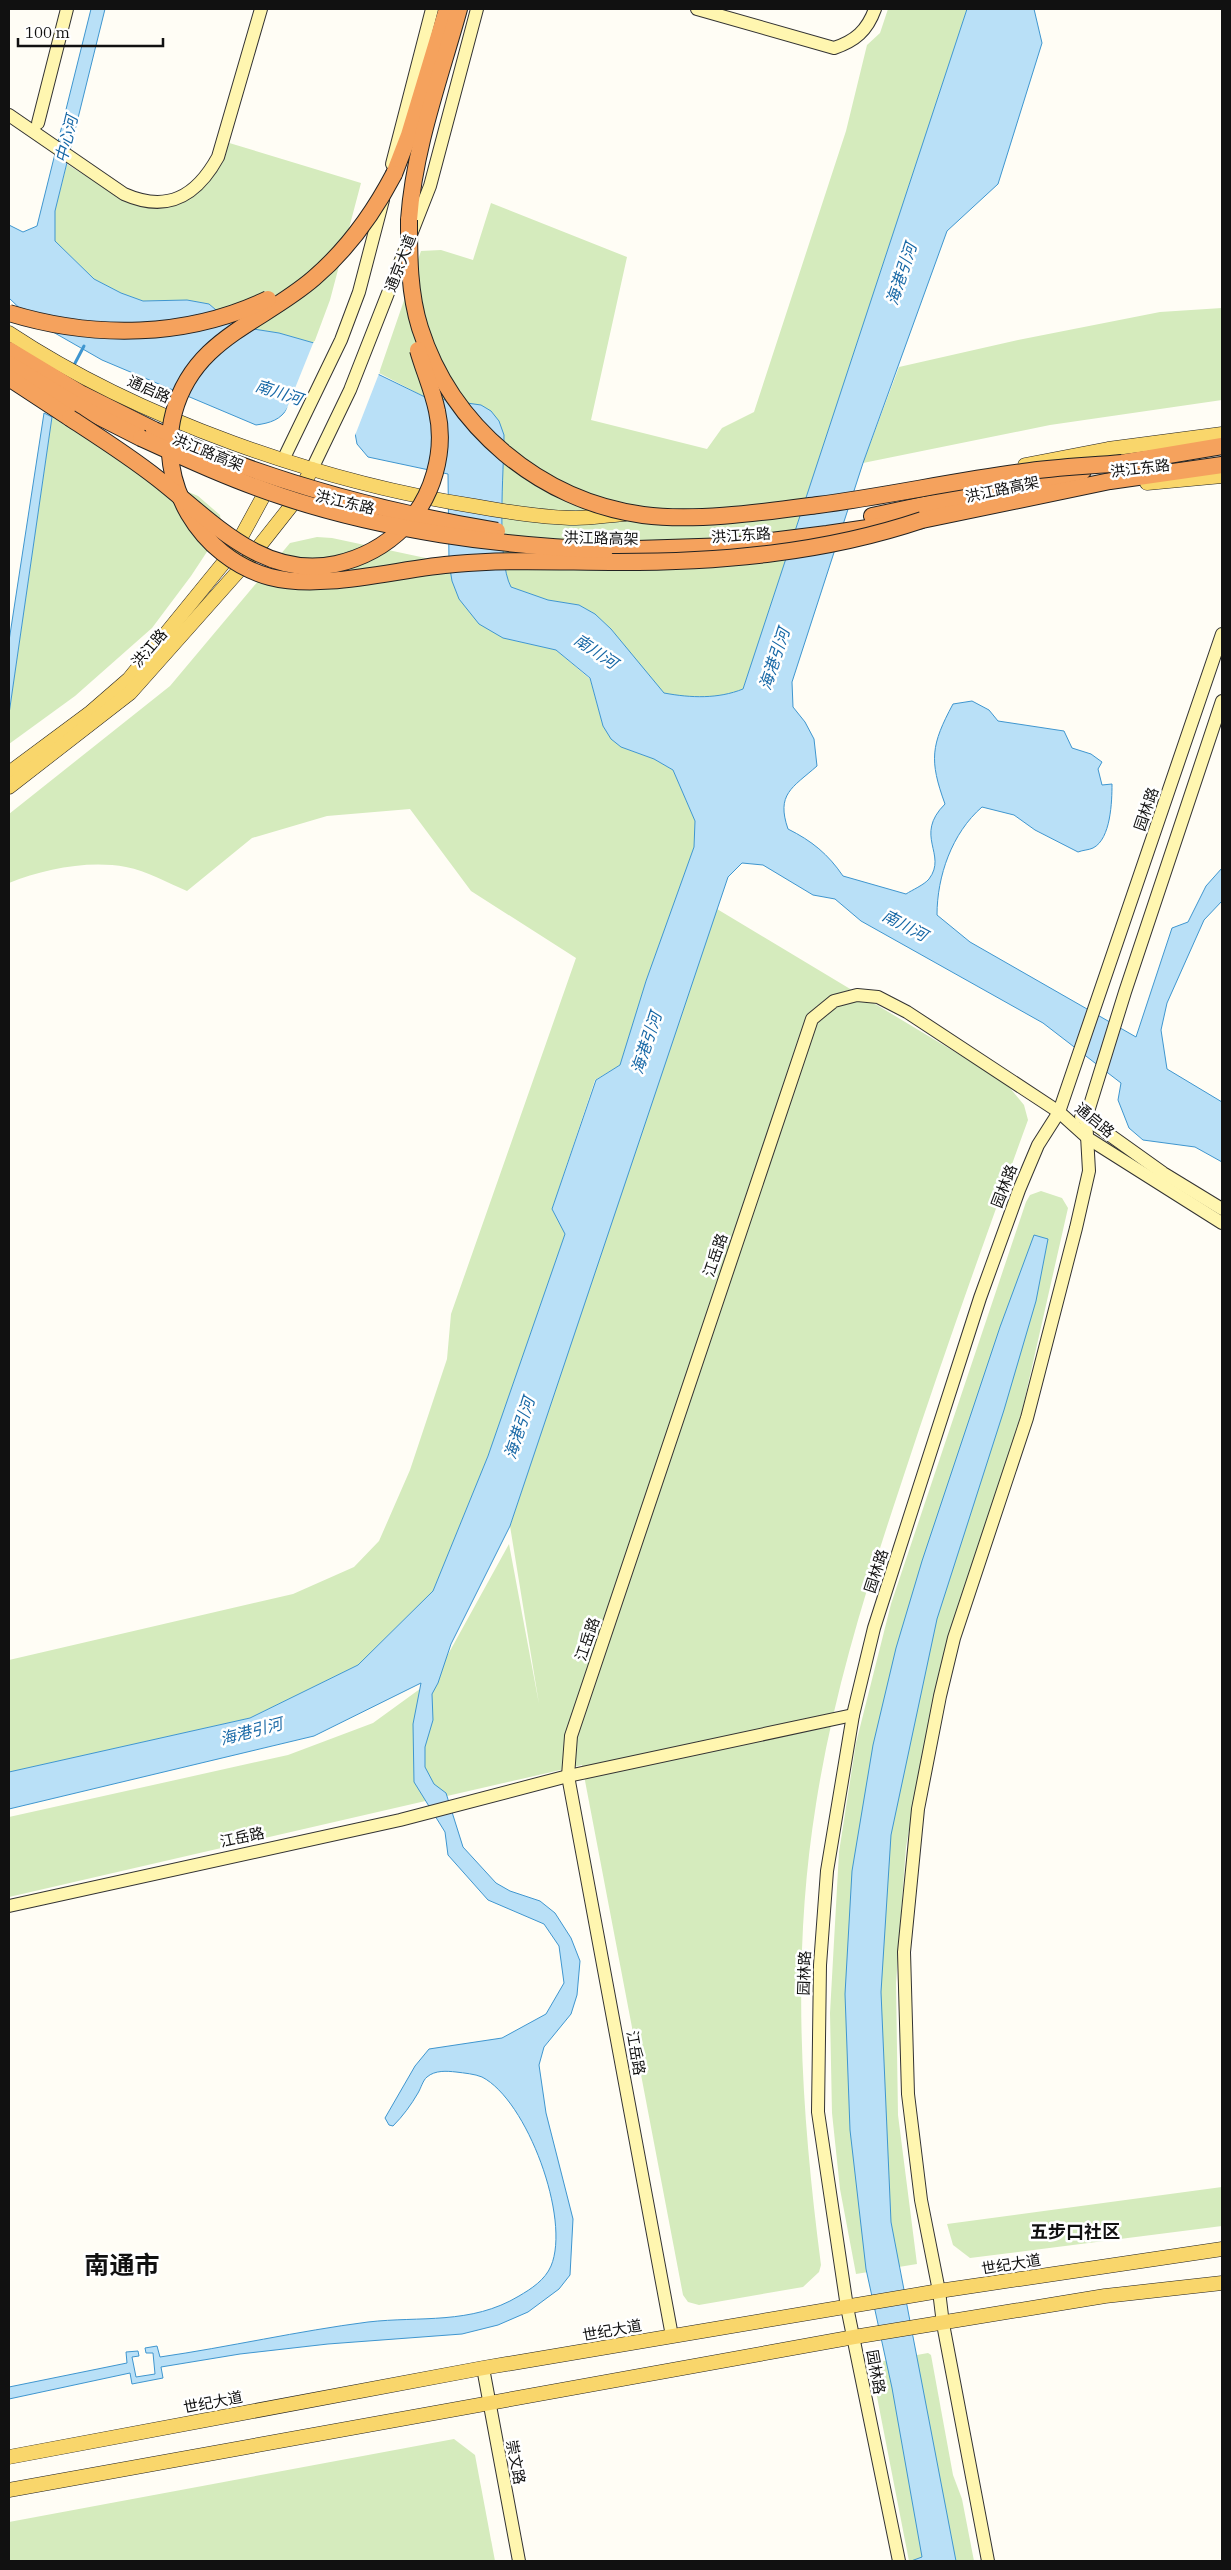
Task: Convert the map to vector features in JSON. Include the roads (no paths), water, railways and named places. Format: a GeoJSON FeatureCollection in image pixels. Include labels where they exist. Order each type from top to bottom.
{"type":"FeatureCollection","features":[{"type":"Feature","properties":{"kind":"highway"},"geometry":{"type":"LineString","coordinates":[[447,9],[412,128],[394,174],[374,211],[346,247],[306,285],[228,336],[210,351],[191,372],[181,392],[171,430],[170,457],[172,476],[186,511],[203,535],[223,554],[240,565],[272,577],[293,581],[318,581],[463,563],[531,560],[643,562],[746,556],[807,549],[874,536],[922,520]]}},
{"type":"Feature","properties":{"kind":"highway","name":"通京大道"},"geometry":{"type":"LineString","coordinates":[[409,220],[420,152],[459,9]]}},
{"type":"Feature","properties":{"kind":"highway"},"geometry":{"type":"LineString","coordinates":[[9,313],[44,322],[103,331],[151,331],[205,323],[240,312],[273,297],[324,258],[366,211],[394,174]]}},
{"type":"Feature","properties":{"kind":"highway"},"geometry":{"type":"LineString","coordinates":[[9,378],[126,455],[236,542],[259,556],[308,568],[353,560],[374,550],[410,522],[430,487],[439,458],[440,427],[437,412],[411,327],[403,291],[402,266],[409,220]]}},
{"type":"Feature","properties":{"kind":"highway"},"geometry":{"type":"LineString","coordinates":[[409,220],[412,287],[419,326],[442,380],[457,404],[484,435],[525,469],[575,496],[595,504],[645,515],[725,515],[781,510],[895,495],[1023,472],[1122,463]]}},
{"type":"Feature","properties":{"kind":"highway","name":"洪江路高架"},"geometry":{"type":"LineString","coordinates":[[9,350],[119,414],[204,452],[290,484],[382,509],[525,536],[611,539],[716,538],[873,516],[1122,463],[1222,446]]}},
{"type":"Feature","properties":{"kind":"highway","name":"洪江路高架"},"geometry":{"type":"LineString","coordinates":[[9,364],[95,414],[202,466],[282,496],[380,522],[465,538],[571,549],[678,549],[759,543],[922,520],[1110,481],[1222,465]]}},
{"type":"Feature","properties":{"kind":"main road"},"geometry":{"type":"LineString","coordinates":[[38,123],[67,9]]}},
{"type":"Feature","properties":{"kind":"main road"},"geometry":{"type":"LineString","coordinates":[[9,114],[124,194],[137,199],[157,202],[173,201],[198,186],[208,175],[218,157],[260,9]]}},
{"type":"Feature","properties":{"kind":"main road","name":"通京大道"},"geometry":{"type":"LineString","coordinates":[[262,497],[283,460],[341,340],[359,292],[432,9]]}},
{"type":"Feature","properties":{"kind":"main road","name":"通京大道"},"geometry":{"type":"LineString","coordinates":[[291,506],[331,432],[365,352],[430,186],[477,9]]}},
{"type":"Feature","properties":{"kind":"main road"},"geometry":{"type":"LineString","coordinates":[[697,9],[834,48],[852,42],[865,31],[875,9]]}},
{"type":"Feature","properties":{"kind":"main road","name":"通启路"},"geometry":{"type":"LineString","coordinates":[[9,333],[78,374],[131,400],[283,460]]}},
{"type":"Feature","properties":{"kind":"main road"},"geometry":{"type":"LineString","coordinates":[[9,371],[78,414],[137,444],[262,497]]}},
{"type":"Feature","properties":{"kind":"main road","name":"洪江东路"},"geometry":{"type":"LineString","coordinates":[[283,460],[446,502],[506,512],[575,518],[638,513],[712,512],[785,505],[866,493],[1108,449],[1222,434]]}},
{"type":"Feature","properties":{"kind":"main road","name":"洪江东路"},"geometry":{"type":"LineString","coordinates":[[262,497],[291,506],[444,540],[506,548],[637,556],[780,548],[1110,488],[1222,476]]}},
{"type":"Feature","properties":{"kind":"main road","name":"洪江路"},"geometry":{"type":"LineString","coordinates":[[9,773],[91,712],[129,680],[234,550],[262,497]]}},
{"type":"Feature","properties":{"kind":"main road","name":"洪江路"},"geometry":{"type":"LineString","coordinates":[[9,787],[130,693],[250,558],[291,506]]}},
{"type":"Feature","properties":{"kind":"main road","name":"园林路"},"geometry":{"type":"LineString","coordinates":[[899,2561],[865,2405],[847,2307],[818,2112],[820,1965],[827,1871],[853,1714],[874,1628],[980,1298],[1019,1190],[1038,1144],[1059,1112],[1222,634]]}},
{"type":"Feature","properties":{"kind":"main road"},"geometry":{"type":"LineString","coordinates":[[988,2561],[921,2200],[908,2094],[904,1952],[918,1809],[940,1696],[954,1638],[1027,1418],[1076,1228],[1089,1171],[1089,1139],[1086,1118],[1125,992],[1222,701]]}},
{"type":"Feature","properties":{"kind":"main road","name":"江岳路"},"geometry":{"type":"LineString","coordinates":[[672,2336],[568,1776],[571,1736],[812,1019],[834,1001],[857,995],[878,997],[907,1012],[1059,1112]]}},
{"type":"Feature","properties":{"kind":"main road","name":"通启路"},"geometry":{"type":"LineString","coordinates":[[1059,1112],[1086,1118],[1163,1173],[1222,1209]]}},
{"type":"Feature","properties":{"kind":"main road","name":"通启路"},"geometry":{"type":"LineString","coordinates":[[1059,1112],[1089,1139],[1222,1222]]}},
{"type":"Feature","properties":{"kind":"main road"},"geometry":{"type":"LineString","coordinates":[[568,1776],[853,1714]]}},
{"type":"Feature","properties":{"kind":"main road","name":"江岳路"},"geometry":{"type":"LineString","coordinates":[[9,1906],[427,1813],[568,1776]]}},
{"type":"Feature","properties":{"kind":"main road","name":"世纪大道"},"geometry":{"type":"LineString","coordinates":[[9,2457],[483,2368],[939,2291],[1222,2249]]}},
{"type":"Feature","properties":{"kind":"main road"},"geometry":{"type":"LineString","coordinates":[[9,2490],[854,2337],[943,2324],[1105,2296],[1222,2283]]}},
{"type":"Feature","properties":{"kind":"main road","name":"崇文路"},"geometry":{"type":"LineString","coordinates":[[483,2368],[518,2561]]}},
{"type":"Feature","properties":{"kind":"water"},"geometry":{"type":"Polygon","coordinates":[[[91,9],[105,9],[55,211],[55,241],[94,279],[121,293],[143,301],[187,300],[209,304],[229,321],[247,328],[279,333],[314,343],[425,397],[481,405],[491,411],[499,421],[504,435],[502,536],[506,574],[511,587],[548,600],[579,605],[595,614],[611,629],[664,693],[704,697],[724,695],[743,689],[967,9],[1034,9],[1042,43],[998,184],[947,231],[863,463],[792,682],[793,707],[805,722],[814,739],[817,766],[794,786],[785,799],[785,817],[788,829],[805,838],[819,849],[843,876],[906,894],[927,881],[934,870],[932,826],[936,815],[945,804],[936,776],[935,753],[940,731],[953,704],[972,701],[989,710],[998,721],[1064,731],[1072,748],[1091,754],[1102,762],[1098,769],[1102,785],[1112,784],[1112,800],[1104,837],[1091,849],[1078,852],[1035,830],[1014,815],[982,807],[962,829],[948,856],[940,885],[937,915],[970,942],[1136,1037],[1172,928],[1188,922],[1206,886],[1222,868],[1222,901],[1204,920],[1167,1003],[1161,1030],[1167,1069],[1222,1102],[1222,1162],[1195,1147],[1143,1140],[1129,1128],[1118,1100],[1121,1083],[1043,1023],[861,921],[835,899],[813,895],[763,865],[742,863],[728,877],[510,1526],[451,1644],[438,1683],[432,1694],[433,1720],[425,1747],[425,1767],[434,1784],[446,1793],[463,1847],[496,1883],[510,1891],[540,1901],[555,1913],[571,1938],[580,1961],[577,1995],[571,2014],[544,2047],[539,2065],[546,2113],[573,2219],[570,2275],[559,2289],[528,2312],[498,2325],[462,2334],[328,2344],[240,2354],[161,2367],[163,2378],[132,2384],[130,2373],[9,2399],[9,2387],[127,2363],[126,2352],[138,2351],[139,2356],[132,2357],[136,2377],[155,2374],[153,2353],[146,2353],[145,2348],[157,2346],[160,2357],[368,2322],[445,2318],[482,2311],[501,2305],[519,2296],[537,2284],[551,2266],[556,2245],[555,2220],[550,2192],[541,2163],[529,2135],[515,2110],[499,2090],[479,2076],[445,2071],[437,2072],[426,2078],[410,2106],[393,2126],[389,2125],[385,2118],[415,2066],[429,2049],[502,2038],[546,2014],[564,1983],[559,1946],[544,1924],[488,1900],[448,1855],[445,1832],[414,1782],[413,1724],[421,1683],[314,1736],[9,1809],[9,1772],[250,1718],[358,1665],[433,1591],[488,1456],[565,1234],[552,1209],[596,1080],[620,1065],[646,981],[694,847],[695,821],[673,770],[654,759],[621,747],[611,739],[603,726],[590,678],[556,650],[503,638],[479,624],[459,599],[452,581],[449,563],[448,474],[368,457],[357,444],[355,433],[288,407],[275,420],[256,425],[102,360],[32,320],[9,298],[9,225],[23,232],[37,226],[91,9]]]}},
{"type":"Feature","properties":{"kind":"water"},"geometry":{"type":"Polygon","coordinates":[[[44,413],[52,417],[9,714],[9,641],[44,413]]]}},
{"type":"Feature","properties":{"kind":"water"},"geometry":{"type":"Polygon","coordinates":[[[1034,1235],[1048,1239],[1036,1301],[1004,1410],[937,1619],[891,1835],[881,1992],[891,2222],[956,2561],[911,2561],[922,2557],[892,2388],[866,2269],[850,2130],[845,1994],[852,1871],[873,1745],[896,1648],[922,1561],[1000,1327],[1034,1235]]]}},
{"type":"Feature","properties":{"kind":"waterway"},"geometry":{"type":"LineString","coordinates":[[73,367],[84,346]]}},
{"type":"Feature","properties":{"kind":"district","name":"五步口社区"},"geometry":{"type":"Point","coordinates":[1075,2231]}},
{"type":"Feature","properties":{"kind":"district","name":"南通市"},"geometry":{"type":"Point","coordinates":[122,2264]}},
{"type":"Feature","properties":{"kind":"water label","name":"中心河"},"geometry":{"type":"Point","coordinates":[66,139]}},
{"type":"Feature","properties":{"kind":"water label","name":"海港引河"},"geometry":{"type":"Point","coordinates":[901,274]}},
{"type":"Feature","properties":{"kind":"water label","name":"南川河"},"geometry":{"type":"Point","coordinates":[279,392]}},
{"type":"Feature","properties":{"kind":"water label","name":"南川河"},"geometry":{"type":"Point","coordinates":[596,651]}},
{"type":"Feature","properties":{"kind":"water label","name":"海港引河"},"geometry":{"type":"Point","coordinates":[774,659]}},
{"type":"Feature","properties":{"kind":"water label","name":"南川河"},"geometry":{"type":"Point","coordinates":[905,925]}},
{"type":"Feature","properties":{"kind":"water label","name":"海港引河"},"geometry":{"type":"Point","coordinates":[646,1043]}},
{"type":"Feature","properties":{"kind":"water label","name":"海港引河"},"geometry":{"type":"Point","coordinates":[519,1428]}},
{"type":"Feature","properties":{"kind":"water label","name":"海港引河"},"geometry":{"type":"Point","coordinates":[251,1731]}}]}
